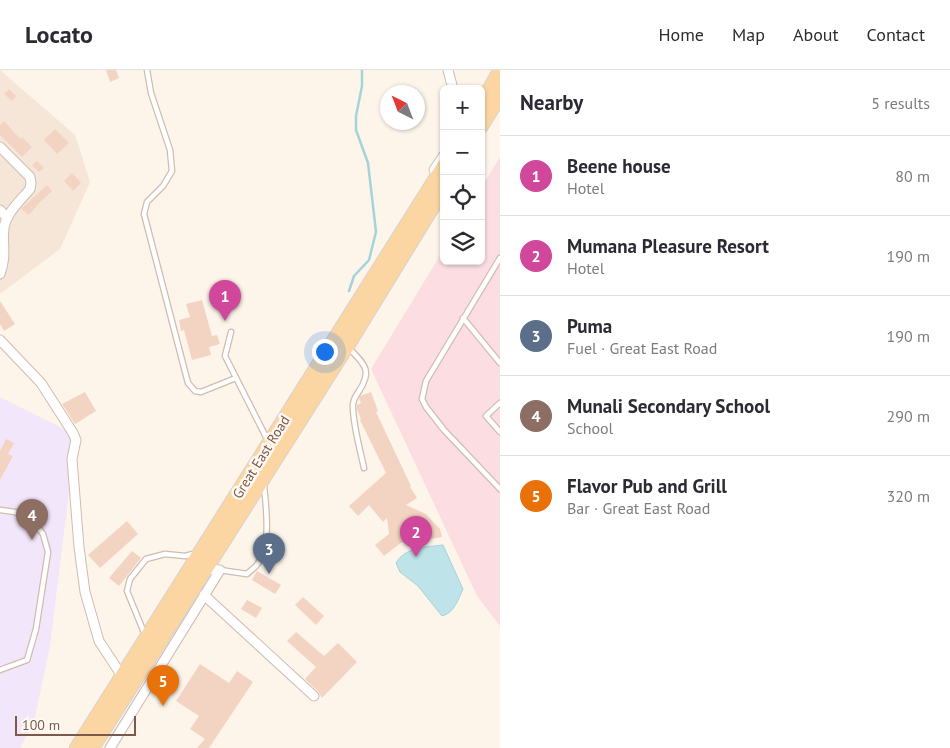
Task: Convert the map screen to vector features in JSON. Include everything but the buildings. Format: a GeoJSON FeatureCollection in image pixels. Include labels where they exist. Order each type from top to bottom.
{"type":"FeatureCollection","features":[{"type":"Feature","properties":{"kind":"main road"},"geometry":{"type":"LineString","coordinates":[[485,98],[500,71]]}},
{"type":"Feature","properties":{"kind":"main road"},"geometry":{"type":"LineString","coordinates":[[485,119],[500,95]]}},
{"type":"Feature","properties":{"kind":"main road","name":"Great East Road"},"geometry":{"type":"LineString","coordinates":[[77,748],[440,172]]}},
{"type":"Feature","properties":{"kind":"main road","name":"Great East Road"},"geometry":{"type":"LineString","coordinates":[[92,748],[213,570],[263,478],[440,195]]}},
{"type":"Feature","properties":{"kind":"street"},"geometry":{"type":"LineString","coordinates":[[448,70],[451,85]]}},
{"type":"Feature","properties":{"kind":"street"},"geometry":{"type":"LineString","coordinates":[[0,147],[30,177],[32,183],[30,189],[7,218],[4,228],[4,262],[0,274]]}},
{"type":"Feature","properties":{"kind":"street"},"geometry":{"type":"LineString","coordinates":[[412,218],[422,189],[440,161]]}},
{"type":"Feature","properties":{"kind":"street"},"geometry":{"type":"LineString","coordinates":[[0,210],[7,218]]}},
{"type":"Feature","properties":{"kind":"street"},"geometry":{"type":"LineString","coordinates":[[0,340],[41,384],[76,440],[72,459],[81,572],[89,609],[99,641],[122,676]]}},
{"type":"Feature","properties":{"kind":"street"},"geometry":{"type":"LineString","coordinates":[[110,748],[204,595],[213,570]]}},
{"type":"Feature","properties":{"kind":"street"},"geometry":{"type":"LineString","coordinates":[[204,595],[314,696]]}},
{"type":"Feature","properties":{"kind":"lane"},"geometry":{"type":"LineString","coordinates":[[147,70],[151,93],[170,150],[172,171],[164,186],[147,202],[144,214],[188,382],[196,392],[201,392],[236,378]]}},
{"type":"Feature","properties":{"kind":"lane"},"geometry":{"type":"LineString","coordinates":[[500,259],[426,381],[422,399],[444,430],[500,489]]}},
{"type":"Feature","properties":{"kind":"lane"},"geometry":{"type":"LineString","coordinates":[[463,318],[500,363]]}},
{"type":"Feature","properties":{"kind":"lane"},"geometry":{"type":"LineString","coordinates":[[231,332],[225,356],[269,444]]}},
{"type":"Feature","properties":{"kind":"lane"},"geometry":{"type":"LineString","coordinates":[[347,346],[363,364],[367,373],[352,407],[364,468]]}},
{"type":"Feature","properties":{"kind":"lane"},"geometry":{"type":"LineString","coordinates":[[500,403],[486,416],[500,432]]}},
{"type":"Feature","properties":{"kind":"lane"},"geometry":{"type":"LineString","coordinates":[[213,570],[247,574],[257,565],[263,551],[267,520],[263,478]]}},
{"type":"Feature","properties":{"kind":"lane"},"geometry":{"type":"LineString","coordinates":[[0,510],[15,512],[32,521],[43,534],[48,552],[36,629],[27,660],[0,670]]}},
{"type":"Feature","properties":{"kind":"lane"},"geometry":{"type":"LineString","coordinates":[[146,638],[127,591],[130,579],[146,559],[165,554],[185,556],[201,552]]}},
{"type":"Feature","properties":{"kind":"shaded area"},"geometry":{"type":"Polygon","coordinates":[[[0,70],[75,135],[90,182],[60,249],[0,294],[0,70]]]}},
{"type":"Feature","properties":{"kind":"shaded area"},"geometry":{"type":"Polygon","coordinates":[[[500,157],[500,626],[477,596],[371,369],[440,256],[440,265],[485,265],[485,181],[500,157]]]}},
{"type":"Feature","properties":{"kind":"shaded area"},"geometry":{"type":"Polygon","coordinates":[[[0,397],[76,435],[50,646],[34,722],[20,748],[0,748],[0,397]]]}},
{"type":"Feature","properties":{"kind":"water"},"geometry":{"type":"Polygon","coordinates":[[[443,545],[463,589],[453,609],[442,616],[418,586],[400,572],[396,563],[411,551],[423,547],[443,545]]]}},
{"type":"Feature","properties":{"kind":"waterway"},"geometry":{"type":"LineString","coordinates":[[349,291],[354,276],[369,260],[376,232],[368,163],[356,130],[356,116],[362,86],[362,70]]}},
{"type":"Feature","properties":{"kind":"place","name":"Beene house"},"geometry":{"type":"Point","coordinates":[225,321]}},
{"type":"Feature","properties":{"kind":"place","name":"Munali Secondary School"},"geometry":{"type":"Point","coordinates":[32,540]}},
{"type":"Feature","properties":{"kind":"place","name":"Mumana Pleasure Resort"},"geometry":{"type":"Point","coordinates":[416,557]}},
{"type":"Feature","properties":{"kind":"place","name":"Puma"},"geometry":{"type":"Point","coordinates":[269,574]}},
{"type":"Feature","properties":{"kind":"place","name":"Flavor Pub and Grill"},"geometry":{"type":"Point","coordinates":[163,706]}}]}
